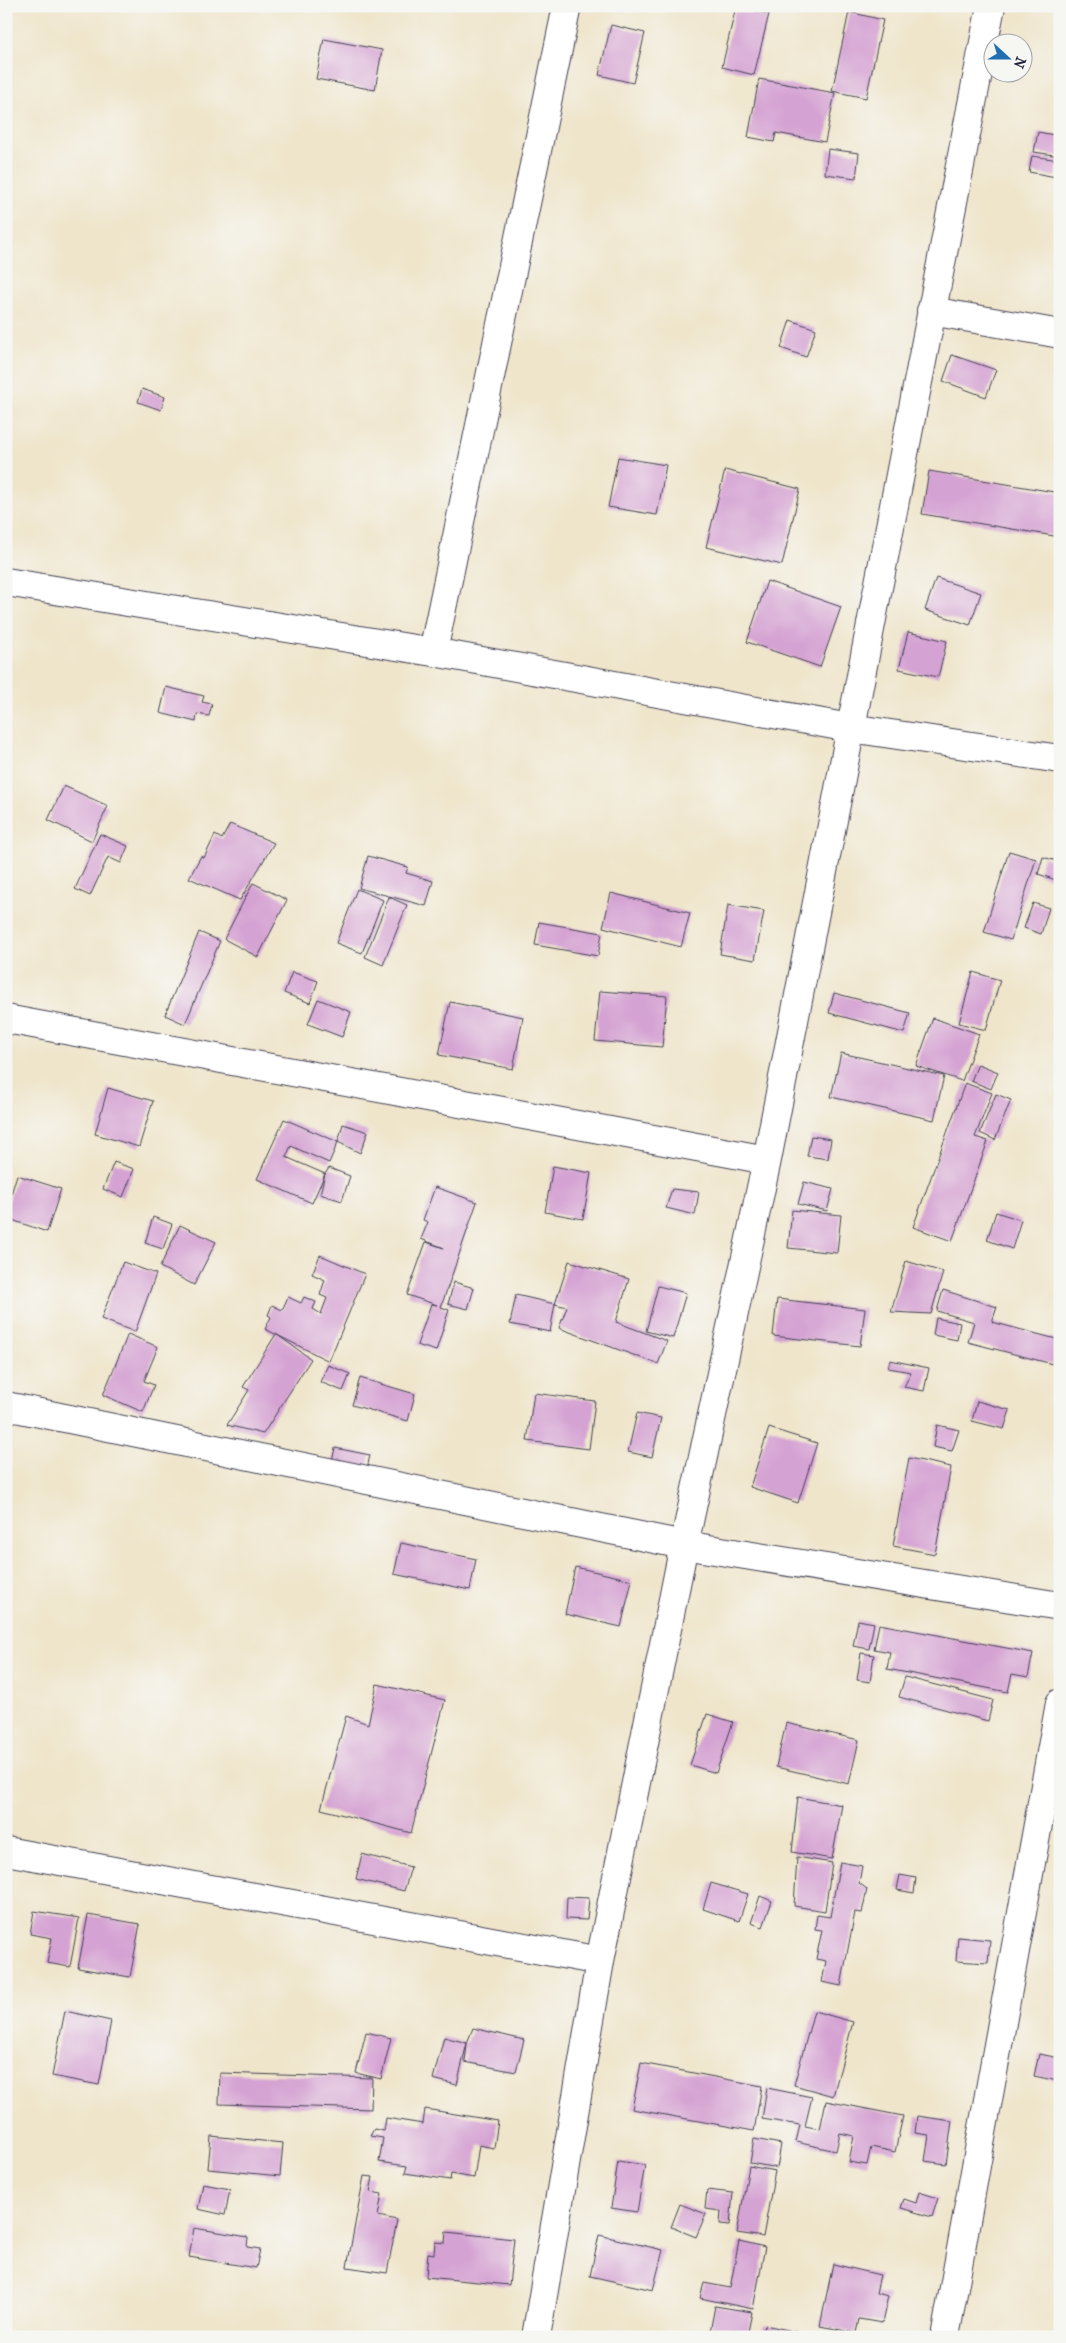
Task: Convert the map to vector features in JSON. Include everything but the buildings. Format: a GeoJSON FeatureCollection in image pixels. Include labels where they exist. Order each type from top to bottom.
{"type":"FeatureCollection","features":[{"type":"Feature","properties":{"kind":"street"},"geometry":{"type":"LineString","coordinates":[[433,652],[567,6]]}},
{"type":"Feature","properties":{"kind":"street"},"geometry":{"type":"LineString","coordinates":[[536,2337],[600,1961],[684,1545],[767,1160],[991,6]]}},
{"type":"Feature","properties":{"kind":"street"},"geometry":{"type":"LineString","coordinates":[[931,311],[1060,334]]}},
{"type":"Feature","properties":{"kind":"street"},"geometry":{"type":"LineString","coordinates":[[6,582],[433,652],[850,728],[1060,759]]}},
{"type":"Feature","properties":{"kind":"street"},"geometry":{"type":"LineString","coordinates":[[6,1019],[767,1160]]}},
{"type":"Feature","properties":{"kind":"street"},"geometry":{"type":"LineString","coordinates":[[6,1406],[684,1545],[1060,1606]]}},
{"type":"Feature","properties":{"kind":"street"},"geometry":{"type":"LineString","coordinates":[[945,2337],[1060,1703]]}},
{"type":"Feature","properties":{"kind":"street"},"geometry":{"type":"LineString","coordinates":[[6,1851],[600,1961]]}}]}
